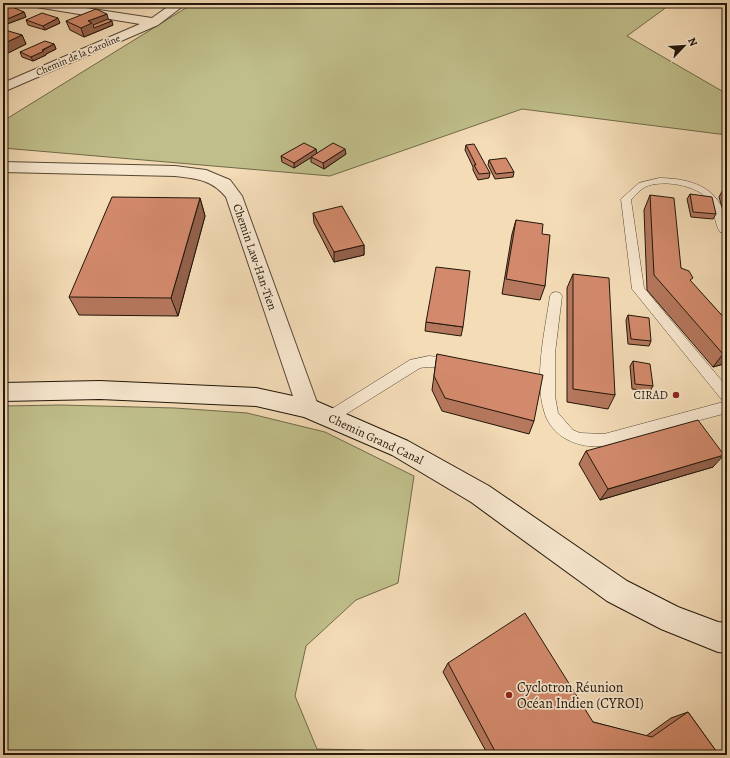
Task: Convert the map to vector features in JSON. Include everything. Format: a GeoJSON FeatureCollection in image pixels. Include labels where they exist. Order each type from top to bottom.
{"type":"FeatureCollection","features":[{"type":"Feature","properties":{"kind":"street","name":"Chemin de la Caroline"},"geometry":{"type":"LineString","coordinates":[[30,3],[154,22]]}},
{"type":"Feature","properties":{"kind":"street","name":"Chemin de la Caroline"},"geometry":{"type":"LineString","coordinates":[[3,88],[154,22],[180,3]]}},
{"type":"Feature","properties":{"kind":"street","name":"Chemin Law-Han-Tien"},"geometry":{"type":"LineString","coordinates":[[3,167],[175,171],[206,175],[224,184],[234,196],[308,408]]}},
{"type":"Feature","properties":{"kind":"street","name":"Chemin Grand Canal"},"geometry":{"type":"LineString","coordinates":[[3,392],[100,390],[256,397],[308,408],[400,448],[480,494],[617,591],[671,619],[718,637],[727,638]]}},
{"type":"Feature","properties":{"kind":"lane"},"geometry":{"type":"LineString","coordinates":[[724,230],[713,199],[695,187],[678,182],[660,180],[643,185],[632,192],[626,199],[638,289],[727,396]]}},
{"type":"Feature","properties":{"kind":"lane"},"geometry":{"type":"LineString","coordinates":[[556,296],[547,381],[550,411],[559,425],[569,435],[586,440],[604,440],[727,407]]}},
{"type":"Feature","properties":{"kind":"lane"},"geometry":{"type":"LineString","coordinates":[[330,417],[415,364],[424,361],[438,361],[469,366]]}},
{"type":"Feature","properties":{"kind":"lane"},"geometry":{"type":"LineString","coordinates":[[532,378],[547,381]]}},
{"type":"Feature","properties":{"kind":"shaded area"},"geometry":{"type":"Polygon","coordinates":[[[194,3],[668,3],[664,9],[627,36],[727,94],[727,135],[522,109],[330,176],[3,148],[3,121],[194,3]]]}},
{"type":"Feature","properties":{"kind":"shaded area"},"geometry":{"type":"Polygon","coordinates":[[[61,405],[175,408],[247,413],[325,432],[414,476],[398,583],[356,600],[306,646],[295,696],[317,749],[363,750],[376,755],[3,755],[3,406],[61,405]]]}},
{"type":"Feature","properties":{"kind":"building"},"geometry":{"type":"Polygon","coordinates":[[[10,6],[24,12],[5,20],[3,19],[3,8],[10,6]]]}},
{"type":"Feature","properties":{"kind":"building"},"geometry":{"type":"Polygon","coordinates":[[[96,9],[107,14],[88,21],[92,23],[81,28],[66,21],[96,9]]]}},
{"type":"Feature","properties":{"kind":"building"},"geometry":{"type":"Polygon","coordinates":[[[42,13],[58,18],[43,26],[26,20],[42,13]]]}},
{"type":"Feature","properties":{"kind":"building"},"geometry":{"type":"Polygon","coordinates":[[[108,19],[112,21],[94,28],[93,25],[108,19]]]}},
{"type":"Feature","properties":{"kind":"building"},"geometry":{"type":"Polygon","coordinates":[[[5,30],[22,35],[3,44],[3,31],[5,30]]]}},
{"type":"Feature","properties":{"kind":"building"},"geometry":{"type":"Polygon","coordinates":[[[45,41],[54,44],[31,57],[20,52],[45,41]]]}},
{"type":"Feature","properties":{"kind":"building"},"geometry":{"type":"Polygon","coordinates":[[[304,143],[316,149],[294,163],[281,156],[304,143]]]}},
{"type":"Feature","properties":{"kind":"building"},"geometry":{"type":"Polygon","coordinates":[[[333,143],[345,149],[323,163],[311,157],[333,143]]]}},
{"type":"Feature","properties":{"kind":"building"},"geometry":{"type":"Polygon","coordinates":[[[474,144],[490,173],[479,174],[474,165],[476,165],[466,145],[474,144]]]}},
{"type":"Feature","properties":{"kind":"building"},"geometry":{"type":"Polygon","coordinates":[[[506,158],[514,172],[496,174],[489,160],[506,158]]]}},
{"type":"Feature","properties":{"kind":"building"},"geometry":{"type":"Polygon","coordinates":[[[690,194],[712,197],[716,214],[693,212],[690,194]]]}},
{"type":"Feature","properties":{"kind":"building"},"geometry":{"type":"Polygon","coordinates":[[[650,195],[674,198],[681,268],[689,271],[693,278],[690,280],[727,321],[727,353],[723,354],[654,275],[650,195]]]}},
{"type":"Feature","properties":{"kind":"building"},"geometry":{"type":"Polygon","coordinates":[[[112,197],[200,198],[171,298],[69,297],[112,197]]]}},
{"type":"Feature","properties":{"kind":"building"},"geometry":{"type":"Polygon","coordinates":[[[342,206],[364,245],[334,252],[313,213],[342,206]]]}},
{"type":"Feature","properties":{"kind":"building"},"geometry":{"type":"Polygon","coordinates":[[[516,220],[543,224],[542,234],[550,235],[545,286],[506,279],[516,220]]]}},
{"type":"Feature","properties":{"kind":"building"},"geometry":{"type":"Polygon","coordinates":[[[436,267],[470,271],[463,327],[426,322],[436,267]]]}},
{"type":"Feature","properties":{"kind":"building"},"geometry":{"type":"Polygon","coordinates":[[[573,274],[609,278],[615,395],[573,389],[573,274]]]}},
{"type":"Feature","properties":{"kind":"building"},"geometry":{"type":"Polygon","coordinates":[[[628,315],[649,318],[651,341],[631,339],[628,315]]]}},
{"type":"Feature","properties":{"kind":"building"},"geometry":{"type":"Polygon","coordinates":[[[437,354],[543,375],[534,421],[445,398],[434,376],[437,354]]]}},
{"type":"Feature","properties":{"kind":"building"},"geometry":{"type":"Polygon","coordinates":[[[633,361],[650,364],[653,386],[635,384],[633,361]]]}},
{"type":"Feature","properties":{"kind":"building"},"geometry":{"type":"Polygon","coordinates":[[[698,420],[724,455],[608,489],[586,451],[698,420]]]}},
{"type":"Feature","properties":{"kind":"building","name":"Cyclotron Réunion Océan Indien (CYROI)"},"geometry":{"type":"Polygon","coordinates":[[[525,613],[593,722],[652,737],[688,712],[719,755],[497,755],[448,663],[525,613]]]}},
{"type":"Feature","properties":{"kind":"place","name":"CIRAD"},"geometry":{"type":"Point","coordinates":[676,395]}},
{"type":"Feature","properties":{"kind":"place","name":"Cyclotron Réunion Océan Indien (CYROI)"},"geometry":{"type":"Point","coordinates":[509,695]}}]}
